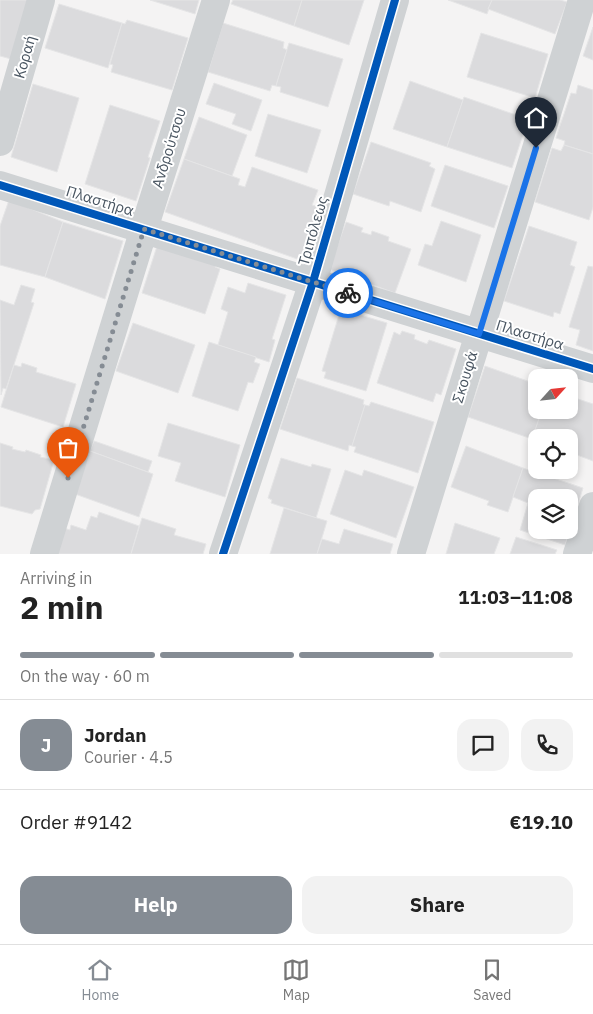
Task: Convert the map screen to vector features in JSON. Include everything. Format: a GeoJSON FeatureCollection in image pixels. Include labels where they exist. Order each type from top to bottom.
{"type":"FeatureCollection","features":[{"type":"Feature","properties":{"kind":"street","name":"Κοραή"},"geometry":{"type":"LineString","coordinates":[[0,142],[41,0]]}},
{"type":"Feature","properties":{"kind":"street","name":"Ανδρούτσου"},"geometry":{"type":"LineString","coordinates":[[44,554],[216,0]]}},
{"type":"Feature","properties":{"kind":"street","name":"Τριπόλεως"},"geometry":{"type":"LineString","coordinates":[[224,554],[313,282],[395,0]]}},
{"type":"Feature","properties":{"kind":"street","name":"Σκουφά"},"geometry":{"type":"LineString","coordinates":[[411,554],[582,0]]}},
{"type":"Feature","properties":{"kind":"street","name":"Πλαστήρα"},"geometry":{"type":"LineString","coordinates":[[0,185],[593,369]]}},
{"type":"Feature","properties":{"kind":"street"},"geometry":{"type":"LineString","coordinates":[[577,554],[593,506]]}},
{"type":"Feature","properties":{"kind":"building"},"geometry":{"type":"Polygon","coordinates":[[[0,0],[29,0],[11,59],[0,56],[0,0]]]}},
{"type":"Feature","properties":{"kind":"building"},"geometry":{"type":"Polygon","coordinates":[[[150,0],[199,0],[195,14],[150,0]]]}},
{"type":"Feature","properties":{"kind":"building"},"geometry":{"type":"Polygon","coordinates":[[[233,0],[302,0],[294,26],[231,4],[233,0]]]}},
{"type":"Feature","properties":{"kind":"building"},"geometry":{"type":"Polygon","coordinates":[[[302,0],[364,0],[349,45],[294,26],[302,0]]]}},
{"type":"Feature","properties":{"kind":"building"},"geometry":{"type":"Polygon","coordinates":[[[448,0],[492,0],[487,14],[448,0]]]}},
{"type":"Feature","properties":{"kind":"building"},"geometry":{"type":"Polygon","coordinates":[[[492,0],[560,0],[567,2],[555,34],[488,9],[492,0]]]}},
{"type":"Feature","properties":{"kind":"building"},"geometry":{"type":"Polygon","coordinates":[[[59,4],[122,23],[108,68],[45,48],[59,4]]]}},
{"type":"Feature","properties":{"kind":"building"},"geometry":{"type":"Polygon","coordinates":[[[127,20],[188,38],[172,90],[111,72],[113,65],[110,64],[122,23],[125,24],[127,20]]]}},
{"type":"Feature","properties":{"kind":"building"},"geometry":{"type":"Polygon","coordinates":[[[223,23],[284,42],[283,48],[287,50],[276,86],[272,85],[270,91],[208,72],[223,23]]]}},
{"type":"Feature","properties":{"kind":"building"},"geometry":{"type":"Polygon","coordinates":[[[593,27],[593,60],[583,56],[593,27]]]}},
{"type":"Feature","properties":{"kind":"building"},"geometry":{"type":"Polygon","coordinates":[[[481,33],[548,54],[535,98],[467,77],[481,33]]]}},
{"type":"Feature","properties":{"kind":"building"},"geometry":{"type":"Polygon","coordinates":[[[289,43],[343,59],[328,107],[280,92],[281,87],[276,86],[289,43]]]}},
{"type":"Feature","properties":{"kind":"building"},"geometry":{"type":"Polygon","coordinates":[[[410,81],[463,100],[447,147],[393,129],[410,81]]]}},
{"type":"Feature","properties":{"kind":"building"},"geometry":{"type":"Polygon","coordinates":[[[214,83],[262,100],[251,131],[232,124],[236,114],[206,104],[214,83]]]}},
{"type":"Feature","properties":{"kind":"building"},"geometry":{"type":"Polygon","coordinates":[[[33,84],[79,98],[57,172],[11,157],[33,84]]]}},
{"type":"Feature","properties":{"kind":"building"},"geometry":{"type":"Polygon","coordinates":[[[578,85],[593,90],[593,154],[564,145],[565,141],[556,138],[571,93],[576,94],[578,85]]]}},
{"type":"Feature","properties":{"kind":"building"},"geometry":{"type":"Polygon","coordinates":[[[464,97],[519,116],[518,119],[527,122],[512,168],[447,147],[464,97]]]}},
{"type":"Feature","properties":{"kind":"building"},"geometry":{"type":"Polygon","coordinates":[[[110,105],[160,121],[136,201],[85,184],[110,105]]]}},
{"type":"Feature","properties":{"kind":"building"},"geometry":{"type":"Polygon","coordinates":[[[268,114],[321,130],[307,173],[255,156],[268,114]]]}},
{"type":"Feature","properties":{"kind":"building"},"geometry":{"type":"Polygon","coordinates":[[[199,117],[247,135],[232,176],[184,159],[199,117]]]}},
{"type":"Feature","properties":{"kind":"building"},"geometry":{"type":"Polygon","coordinates":[[[371,142],[431,163],[429,166],[435,169],[421,212],[390,201],[389,206],[353,194],[371,142]]]}},
{"type":"Feature","properties":{"kind":"building"},"geometry":{"type":"Polygon","coordinates":[[[564,145],[593,154],[593,207],[589,220],[535,202],[552,148],[561,151],[564,145]]]}},
{"type":"Feature","properties":{"kind":"building"},"geometry":{"type":"Polygon","coordinates":[[[184,159],[240,179],[238,185],[245,187],[252,167],[318,190],[312,205],[319,207],[300,260],[165,212],[184,159]]]}},
{"type":"Feature","properties":{"kind":"building"},"geometry":{"type":"Polygon","coordinates":[[[445,165],[508,186],[494,228],[431,206],[445,165]]]}},
{"type":"Feature","properties":{"kind":"building"},"geometry":{"type":"Polygon","coordinates":[[[9,200],[63,222],[45,277],[0,265],[0,226],[9,200]]]}},
{"type":"Feature","properties":{"kind":"building"},"geometry":{"type":"Polygon","coordinates":[[[441,221],[481,235],[466,282],[418,265],[425,244],[432,246],[441,221]]]}},
{"type":"Feature","properties":{"kind":"building"},"geometry":{"type":"Polygon","coordinates":[[[63,222],[123,241],[105,299],[45,277],[63,222]]]}},
{"type":"Feature","properties":{"kind":"building"},"geometry":{"type":"Polygon","coordinates":[[[346,222],[363,228],[361,232],[371,235],[372,231],[389,237],[388,241],[411,249],[395,293],[329,269],[346,222]]]}},
{"type":"Feature","properties":{"kind":"building"},"geometry":{"type":"Polygon","coordinates":[[[529,226],[577,242],[570,265],[575,267],[560,314],[554,312],[553,317],[504,301],[529,226]]]}},
{"type":"Feature","properties":{"kind":"building"},"geometry":{"type":"Polygon","coordinates":[[[158,243],[217,262],[215,267],[220,269],[205,314],[142,293],[158,243]]]}},
{"type":"Feature","properties":{"kind":"building"},"geometry":{"type":"Polygon","coordinates":[[[588,266],[593,267],[593,351],[576,345],[580,330],[569,327],[588,266]]]}},
{"type":"Feature","properties":{"kind":"building"},"geometry":{"type":"Polygon","coordinates":[[[248,283],[286,295],[272,339],[275,340],[269,362],[218,345],[228,312],[221,309],[228,287],[245,293],[248,283]]]}},
{"type":"Feature","properties":{"kind":"building"},"geometry":{"type":"Polygon","coordinates":[[[21,285],[35,289],[31,302],[34,303],[6,389],[3,388],[1,395],[0,300],[14,305],[21,285]]]}},
{"type":"Feature","properties":{"kind":"building"},"geometry":{"type":"Polygon","coordinates":[[[343,311],[387,323],[366,391],[324,378],[326,372],[322,371],[339,315],[343,311]]]}},
{"type":"Feature","properties":{"kind":"building"},"geometry":{"type":"Polygon","coordinates":[[[133,323],[195,345],[178,393],[116,371],[133,323]]]}},
{"type":"Feature","properties":{"kind":"building"},"geometry":{"type":"Polygon","coordinates":[[[402,331],[415,335],[414,339],[427,344],[429,340],[456,349],[441,395],[436,393],[433,402],[377,383],[394,332],[400,335],[402,331]]]}},
{"type":"Feature","properties":{"kind":"building"},"geometry":{"type":"Polygon","coordinates":[[[209,342],[256,357],[254,362],[260,364],[253,383],[248,382],[238,411],[192,396],[209,342]]]}},
{"type":"Feature","properties":{"kind":"building"},"geometry":{"type":"Polygon","coordinates":[[[22,363],[37,368],[36,372],[76,384],[63,427],[1,407],[14,365],[21,367],[22,363]]]}},
{"type":"Feature","properties":{"kind":"building"},"geometry":{"type":"Polygon","coordinates":[[[485,366],[528,381],[528,419],[539,419],[535,429],[528,429],[528,438],[468,417],[485,366]]]}},
{"type":"Feature","properties":{"kind":"building"},"geometry":{"type":"Polygon","coordinates":[[[297,378],[364,400],[363,404],[365,405],[352,446],[349,445],[348,451],[280,429],[297,378]]]}},
{"type":"Feature","properties":{"kind":"building"},"geometry":{"type":"Polygon","coordinates":[[[578,399],[593,404],[593,461],[578,455],[578,429],[535,429],[539,419],[578,419],[578,399]]]}},
{"type":"Feature","properties":{"kind":"building"},"geometry":{"type":"Polygon","coordinates":[[[371,402],[434,422],[418,473],[354,452],[356,447],[352,446],[365,405],[369,406],[371,402]]]}},
{"type":"Feature","properties":{"kind":"building"},"geometry":{"type":"Polygon","coordinates":[[[168,423],[240,445],[225,497],[175,481],[181,463],[158,456],[168,423]]]}},
{"type":"Feature","properties":{"kind":"building"},"geometry":{"type":"Polygon","coordinates":[[[94,441],[152,461],[148,472],[90,451],[94,441]]]}},
{"type":"Feature","properties":{"kind":"building"},"geometry":{"type":"Polygon","coordinates":[[[0,443],[13,447],[12,449],[25,452],[26,450],[41,455],[40,457],[54,460],[40,509],[35,510],[32,514],[0,506],[0,443]]]}},
{"type":"Feature","properties":{"kind":"building"},"geometry":{"type":"Polygon","coordinates":[[[466,446],[523,468],[508,512],[487,505],[489,501],[451,487],[466,446]]]}},
{"type":"Feature","properties":{"kind":"building"},"geometry":{"type":"Polygon","coordinates":[[[90,451],[153,474],[139,517],[75,494],[90,451]]]}},
{"type":"Feature","properties":{"kind":"building"},"geometry":{"type":"Polygon","coordinates":[[[281,458],[311,467],[312,464],[331,469],[316,518],[271,503],[272,500],[268,498],[281,458]]]}},
{"type":"Feature","properties":{"kind":"building"},"geometry":{"type":"Polygon","coordinates":[[[523,468],[528,470],[528,479],[556,479],[583,488],[578,504],[578,489],[528,489],[528,503],[513,497],[523,468]]]}},
{"type":"Feature","properties":{"kind":"building"},"geometry":{"type":"Polygon","coordinates":[[[345,470],[362,476],[364,470],[414,487],[396,538],[330,514],[345,470]]]}},
{"type":"Feature","properties":{"kind":"building"},"geometry":{"type":"Polygon","coordinates":[[[528,503],[528,533],[520,530],[528,503]]]}},
{"type":"Feature","properties":{"kind":"building"},"geometry":{"type":"Polygon","coordinates":[[[284,508],[327,521],[317,554],[270,554],[284,508]]]}},
{"type":"Feature","properties":{"kind":"building"},"geometry":{"type":"Polygon","coordinates":[[[99,512],[139,526],[131,554],[55,554],[64,528],[70,530],[71,525],[86,530],[91,516],[97,518],[99,512]]]}},
{"type":"Feature","properties":{"kind":"building"},"geometry":{"type":"Polygon","coordinates":[[[142,518],[176,529],[174,535],[206,544],[203,554],[131,554],[142,518]]]}},
{"type":"Feature","properties":{"kind":"building"},"geometry":{"type":"Polygon","coordinates":[[[455,523],[500,538],[494,554],[446,554],[455,523]]]}},
{"type":"Feature","properties":{"kind":"building"},"geometry":{"type":"Polygon","coordinates":[[[344,529],[393,544],[390,554],[317,554],[322,539],[339,544],[344,529]]]}},
{"type":"Feature","properties":{"kind":"building"},"geometry":{"type":"Polygon","coordinates":[[[516,537],[557,550],[555,554],[510,554],[516,537]]]}},
{"type":"Feature","properties":{"kind":"building"},"geometry":{"type":"Polygon","coordinates":[[[547,539],[567,539],[565,545],[547,539]]]}},
{"type":"Feature","properties":{"kind":"cycle path"},"geometry":{"type":"LineString","coordinates":[[223,554],[313,282],[395,0]]}},
{"type":"Feature","properties":{"kind":"cycle path"},"geometry":{"type":"LineString","coordinates":[[0,185],[593,369]]}},
{"type":"Feature","properties":{"kind":"way so far"},"geometry":{"type":"LineString","coordinates":[[68,478],[144,229],[348,293]]}},
{"type":"Feature","properties":{"kind":"route"},"geometry":{"type":"LineString","coordinates":[[348,293],[479,334],[536,148]]}}]}
